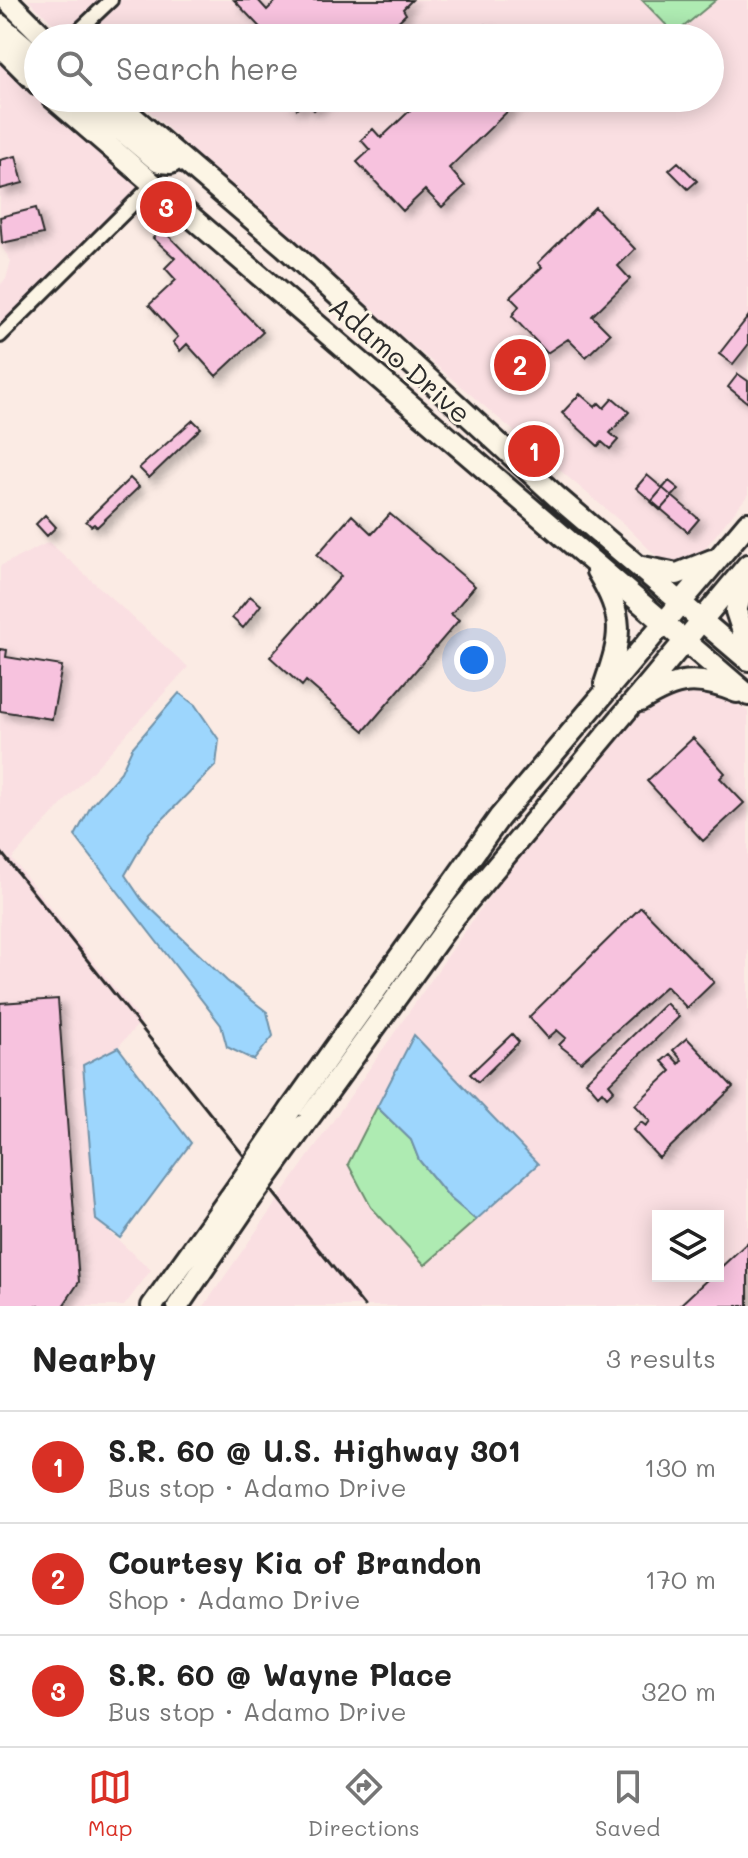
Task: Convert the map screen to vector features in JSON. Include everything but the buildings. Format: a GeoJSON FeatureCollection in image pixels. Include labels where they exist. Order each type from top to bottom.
{"type":"FeatureCollection","features":[{"type":"Feature","properties":{"kind":"main road"},"geometry":{"type":"LineString","coordinates":[[7,0],[31,24]]}},
{"type":"Feature","properties":{"kind":"main road"},"geometry":{"type":"LineString","coordinates":[[0,25],[24,46]]}},
{"type":"Feature","properties":{"kind":"main road"},"geometry":{"type":"LineString","coordinates":[[0,46],[24,70]]}},
{"type":"Feature","properties":{"kind":"main road","name":"Adamo Drive"},"geometry":{"type":"LineString","coordinates":[[69,112],[748,696]]}},
{"type":"Feature","properties":{"kind":"main road"},"geometry":{"type":"LineString","coordinates":[[100,112],[159,162],[171,163],[180,157]]}},
{"type":"Feature","properties":{"kind":"main road","name":"Adamo Drive"},"geometry":{"type":"LineString","coordinates":[[127,112],[285,247],[557,497],[748,660]]}},
{"type":"Feature","properties":{"kind":"main road"},"geometry":{"type":"LineString","coordinates":[[152,1306],[244,1193],[461,868],[601,695],[748,523]]}},
{"type":"Feature","properties":{"kind":"main road"},"geometry":{"type":"LineString","coordinates":[[637,565],[677,574],[722,554]]}},
{"type":"Feature","properties":{"kind":"main road"},"geometry":{"type":"LineString","coordinates":[[588,558],[612,599],[620,621],[620,636],[601,695]]}},
{"type":"Feature","properties":{"kind":"main road"},"geometry":{"type":"LineString","coordinates":[[297,1117],[456,915],[623,711],[748,565]]}},
{"type":"Feature","properties":{"kind":"main road"},"geometry":{"type":"LineString","coordinates":[[748,571],[736,611],[748,647]]}},
{"type":"Feature","properties":{"kind":"main road"},"geometry":{"type":"LineString","coordinates":[[623,711],[662,686],[692,679],[716,683],[748,696]]}},
{"type":"Feature","properties":{"kind":"main road"},"geometry":{"type":"LineString","coordinates":[[178,1306],[244,1193]]}},
{"type":"Feature","properties":{"kind":"street"},"geometry":{"type":"LineString","coordinates":[[86,24],[111,0]]}},
{"type":"Feature","properties":{"kind":"street"},"geometry":{"type":"LineString","coordinates":[[0,336],[152,185]]}},
{"type":"Feature","properties":{"kind":"shaded area"},"geometry":{"type":"Polygon","coordinates":[[[28,0],[103,0],[78,24],[54,24],[28,0]]]}},
{"type":"Feature","properties":{"kind":"shaded area"},"geometry":{"type":"Polygon","coordinates":[[[120,0],[642,0],[665,24],[95,24],[120,0]]]}},
{"type":"Feature","properties":{"kind":"shaded area"},"geometry":{"type":"Polygon","coordinates":[[[716,0],[748,0],[748,495],[693,563],[663,563],[627,527],[301,251],[150,112],[724,112],[724,24],[687,24],[716,0]]]}},
{"type":"Feature","properties":{"kind":"shaded area"},"geometry":{"type":"Polygon","coordinates":[[[0,61],[24,83],[24,112],[56,112],[140,189],[0,328],[0,285],[6,279],[11,261],[0,245],[0,61]]]}},
{"type":"Feature","properties":{"kind":"shaded area"},"geometry":{"type":"Polygon","coordinates":[[[49,542],[188,667],[12,859],[141,1021],[118,1047],[83,1066],[96,1220],[151,1270],[124,1306],[0,1306],[0,566],[49,542]]]}},
{"type":"Feature","properties":{"kind":"shaded area"},"geometry":{"type":"Polygon","coordinates":[[[692,686],[727,696],[748,712],[748,1306],[204,1306],[539,825],[642,707],[692,686]],[[414,1035],[348,1164],[425,1265],[537,1164],[414,1035]]]}},
{"type":"Feature","properties":{"kind":"green space"},"geometry":{"type":"Polygon","coordinates":[[[642,0],[716,0],[687,24],[665,24],[642,0]]]}},
{"type":"Feature","properties":{"kind":"green space"},"geometry":{"type":"Polygon","coordinates":[[[377,1107],[411,1140],[419,1160],[450,1198],[476,1220],[425,1265],[371,1207],[348,1164],[377,1107]]]}},
{"type":"Feature","properties":{"kind":"water"},"geometry":{"type":"Polygon","coordinates":[[[179,693],[195,705],[219,740],[216,765],[149,833],[125,875],[142,900],[227,981],[267,1012],[273,1036],[254,1060],[227,1047],[221,1025],[75,836],[91,806],[121,772],[132,748],[179,693]]]}},
{"type":"Feature","properties":{"kind":"water"},"geometry":{"type":"Polygon","coordinates":[[[414,1035],[538,1164],[476,1220],[450,1198],[419,1160],[411,1140],[377,1107],[414,1035]]]}},
{"type":"Feature","properties":{"kind":"water"},"geometry":{"type":"Polygon","coordinates":[[[118,1047],[191,1143],[120,1238],[96,1220],[83,1065],[118,1047]]]}},
{"type":"Feature","properties":{"kind":"railway"},"geometry":{"type":"LineString","coordinates":[[0,851],[364,1306]]}},
{"type":"Feature","properties":{"kind":"place","name":"S.R. 60 @ Wayne Place"},"geometry":{"type":"Point","coordinates":[166,207]}},
{"type":"Feature","properties":{"kind":"place","name":"Courtesy Kia of Brandon"},"geometry":{"type":"Point","coordinates":[520,365]}},
{"type":"Feature","properties":{"kind":"place","name":"S.R. 60 @ U.S. Highway 301"},"geometry":{"type":"Point","coordinates":[534,451]}}]}
